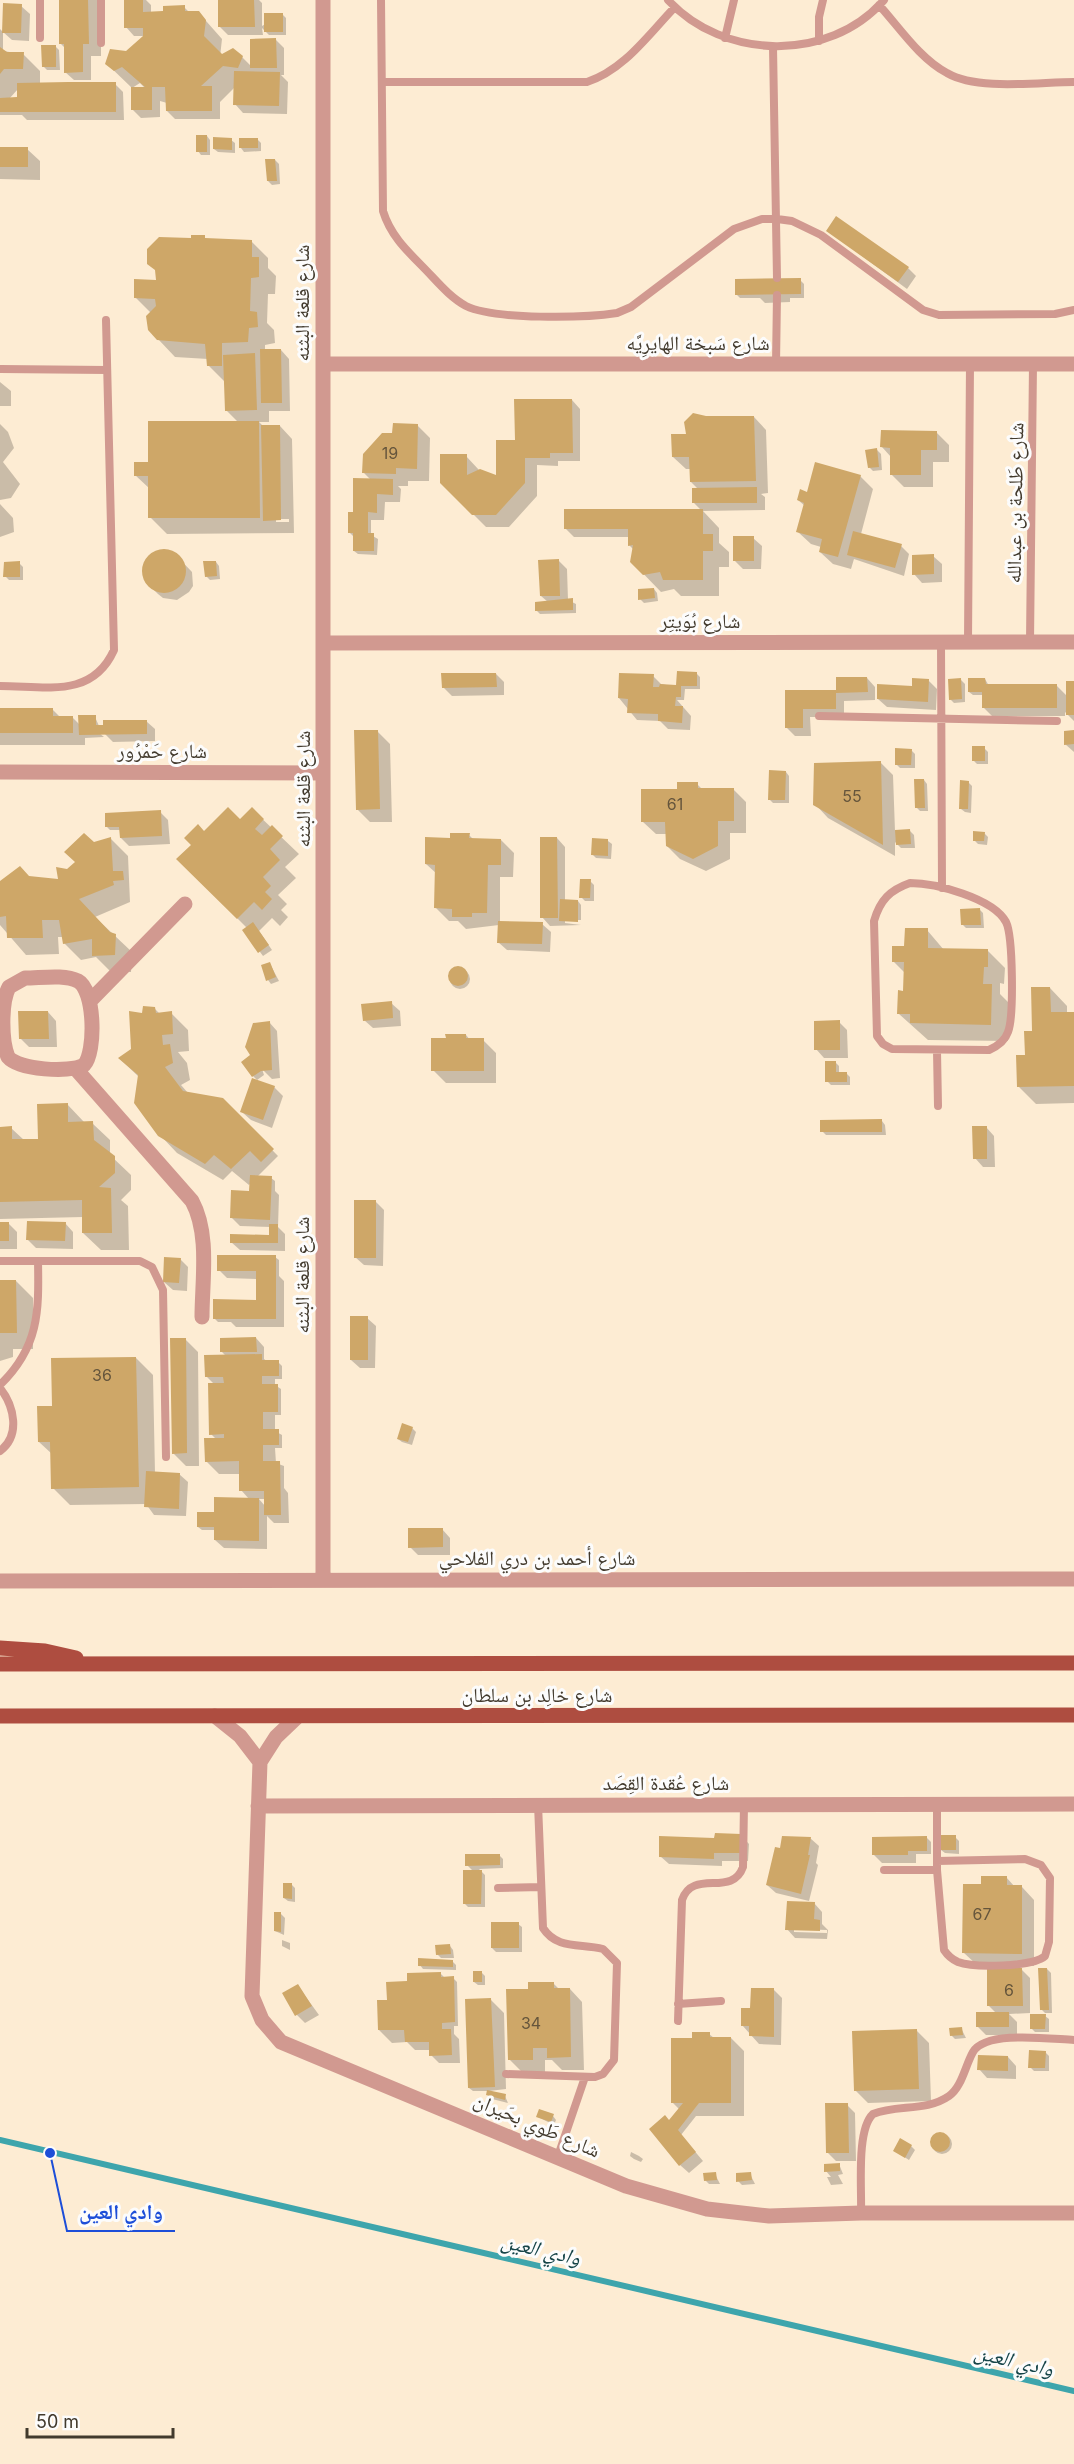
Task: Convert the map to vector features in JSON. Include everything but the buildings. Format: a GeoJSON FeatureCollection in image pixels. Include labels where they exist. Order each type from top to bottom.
{"type":"FeatureCollection","features":[{"type":"Feature","properties":{"kind":"main road"},"geometry":{"type":"LineString","coordinates":[[0,1648],[45,1651],[109,1664]]}},
{"type":"Feature","properties":{"kind":"main road","name":"شارع خالِد بن سلطان"},"geometry":{"type":"LineString","coordinates":[[0,1664],[1074,1663]]}},
{"type":"Feature","properties":{"kind":"main road","name":"شارع خالِد بن سلطان"},"geometry":{"type":"LineString","coordinates":[[0,1716],[1074,1715]]}},
{"type":"Feature","properties":{"kind":"street","name":"شارع قلعة البثنه"},"geometry":{"type":"LineString","coordinates":[[323,0],[325,643],[323,1579]]}},
{"type":"Feature","properties":{"kind":"street","name":"شارع سَبخة الهايرِيَّه"},"geometry":{"type":"LineString","coordinates":[[323,364],[1074,364]]}},
{"type":"Feature","properties":{"kind":"street","name":"شارع بُوَيتِر"},"geometry":{"type":"LineString","coordinates":[[325,643],[1074,642]]}},
{"type":"Feature","properties":{"kind":"street","name":"شارع حَمْرُور"},"geometry":{"type":"LineString","coordinates":[[0,772],[323,773]]}},
{"type":"Feature","properties":{"kind":"street"},"geometry":{"type":"LineString","coordinates":[[90,1001],[185,904]]}},
{"type":"Feature","properties":{"kind":"street"},"geometry":{"type":"LineString","coordinates":[[25,978],[74,980],[84,985],[90,1001],[90,1057],[84,1065],[75,1068],[17,1065],[8,1057],[2,1044],[2,1004],[9,987],[25,978]]}},
{"type":"Feature","properties":{"kind":"street"},"geometry":{"type":"LineString","coordinates":[[75,1068],[192,1201],[198,1212],[202,1237],[202,1317]]}},
{"type":"Feature","properties":{"kind":"street","name":"شارع أحمد بن دري الفلاحي"},"geometry":{"type":"LineString","coordinates":[[0,1581],[1074,1579]]}},
{"type":"Feature","properties":{"kind":"street"},"geometry":{"type":"LineString","coordinates":[[215,1716],[240,1736],[260,1762],[276,1737],[297,1717]]}},
{"type":"Feature","properties":{"kind":"street","name":"شارع طَوي بحَيران"},"geometry":{"type":"LineString","coordinates":[[260,1762],[252,1996],[255,2008],[270,2032],[281,2042],[646,2194],[707,2209],[769,2216],[861,2212],[1074,2212]]}},
{"type":"Feature","properties":{"kind":"street","name":"شارع عُقدة القِصَد"},"geometry":{"type":"LineString","coordinates":[[258,1806],[1074,1804]]}},
{"type":"Feature","properties":{"kind":"lane"},"geometry":{"type":"LineString","coordinates":[[40,0],[40,38]]}},
{"type":"Feature","properties":{"kind":"lane"},"geometry":{"type":"LineString","coordinates":[[101,0],[101,43]]}},
{"type":"Feature","properties":{"kind":"lane"},"geometry":{"type":"LineString","coordinates":[[381,0],[383,211],[388,227],[398,241],[452,297],[478,311],[493,314],[617,313],[631,307],[734,229],[762,219],[777,219],[807,226],[923,310],[939,315],[1055,314],[1074,310]]}},
{"type":"Feature","properties":{"kind":"lane"},"geometry":{"type":"LineString","coordinates":[[668,0],[698,25],[725,38],[749,45],[773,47],[819,40],[851,27],[881,3],[932,63],[947,74],[965,80],[984,82],[1074,82]]}},
{"type":"Feature","properties":{"kind":"lane"},"geometry":{"type":"LineString","coordinates":[[725,38],[734,0]]}},
{"type":"Feature","properties":{"kind":"lane"},"geometry":{"type":"LineString","coordinates":[[819,40],[819,17],[823,0]]}},
{"type":"Feature","properties":{"kind":"lane"},"geometry":{"type":"LineString","coordinates":[[382,81],[587,82],[603,77],[617,68],[675,7]]}},
{"type":"Feature","properties":{"kind":"lane"},"geometry":{"type":"LineString","coordinates":[[773,47],[777,278]]}},
{"type":"Feature","properties":{"kind":"lane"},"geometry":{"type":"LineString","coordinates":[[776,364],[777,295]]}},
{"type":"Feature","properties":{"kind":"lane"},"geometry":{"type":"LineString","coordinates":[[0,686],[69,687],[84,683],[102,669],[114,650],[106,320]]}},
{"type":"Feature","properties":{"kind":"lane"},"geometry":{"type":"LineString","coordinates":[[968,642],[970,364]]}},
{"type":"Feature","properties":{"kind":"lane","name":"شارع طَلحة بن عبدالله"},"geometry":{"type":"LineString","coordinates":[[1030,642],[1033,364]]}},
{"type":"Feature","properties":{"kind":"lane"},"geometry":{"type":"LineString","coordinates":[[0,369],[107,370]]}},
{"type":"Feature","properties":{"kind":"lane"},"geometry":{"type":"LineString","coordinates":[[941,642],[942,888]]}},
{"type":"Feature","properties":{"kind":"lane"},"geometry":{"type":"LineString","coordinates":[[819,716],[1057,721]]}},
{"type":"Feature","properties":{"kind":"lane"},"geometry":{"type":"LineString","coordinates":[[924,883],[942,888],[985,904],[997,911],[1005,921],[1011,946],[1010,1025],[1004,1041],[989,1050],[892,1049],[883,1044],[877,1036],[874,921],[878,907],[897,888],[924,883]]}},
{"type":"Feature","properties":{"kind":"lane"},"geometry":{"type":"LineString","coordinates":[[937,1051],[938,1106]]}},
{"type":"Feature","properties":{"kind":"lane"},"geometry":{"type":"LineString","coordinates":[[0,1261],[140,1261],[152,1267],[163,1290],[166,1457]]}},
{"type":"Feature","properties":{"kind":"lane"},"geometry":{"type":"LineString","coordinates":[[0,1451],[12,1433],[14,1416],[9,1400],[0,1387],[22,1360],[35,1328],[39,1311],[38,1261]]}},
{"type":"Feature","properties":{"kind":"lane"},"geometry":{"type":"LineString","coordinates":[[506,2074],[585,2077],[603,2074],[614,2060],[617,1963],[603,1949],[564,1944],[548,1936],[541,1919],[538,1804]]}},
{"type":"Feature","properties":{"kind":"lane"},"geometry":{"type":"LineString","coordinates":[[678,2021],[682,1900],[690,1887],[700,1882],[731,1882],[741,1874],[744,1804]]}},
{"type":"Feature","properties":{"kind":"lane"},"geometry":{"type":"LineString","coordinates":[[884,1870],[937,1865],[1025,1859],[1041,1865],[1050,1878],[1049,1942],[1045,1956],[1032,1963],[967,1964],[950,1958],[944,1950],[937,1865],[936,1805]]}},
{"type":"Feature","properties":{"kind":"lane"},"geometry":{"type":"LineString","coordinates":[[498,1888],[541,1887]]}},
{"type":"Feature","properties":{"kind":"lane"},"geometry":{"type":"LineString","coordinates":[[678,2004],[721,2001]]}},
{"type":"Feature","properties":{"kind":"lane"},"geometry":{"type":"LineString","coordinates":[[861,2212],[863,2134],[873,2114],[925,2106],[948,2097],[955,2091],[973,2052],[987,2040],[1074,2040]]}},
{"type":"Feature","properties":{"kind":"lane"},"geometry":{"type":"LineString","coordinates":[[558,2156],[585,2077]]}},
{"type":"Feature","properties":{"kind":"waterway","name":"وادي العين"},"geometry":{"type":"LineString","coordinates":[[0,2140],[1074,2391]]}},
{"type":"Feature","properties":{"kind":"place","name":"وادي العين"},"geometry":{"type":"Point","coordinates":[50,2153]}}]}
